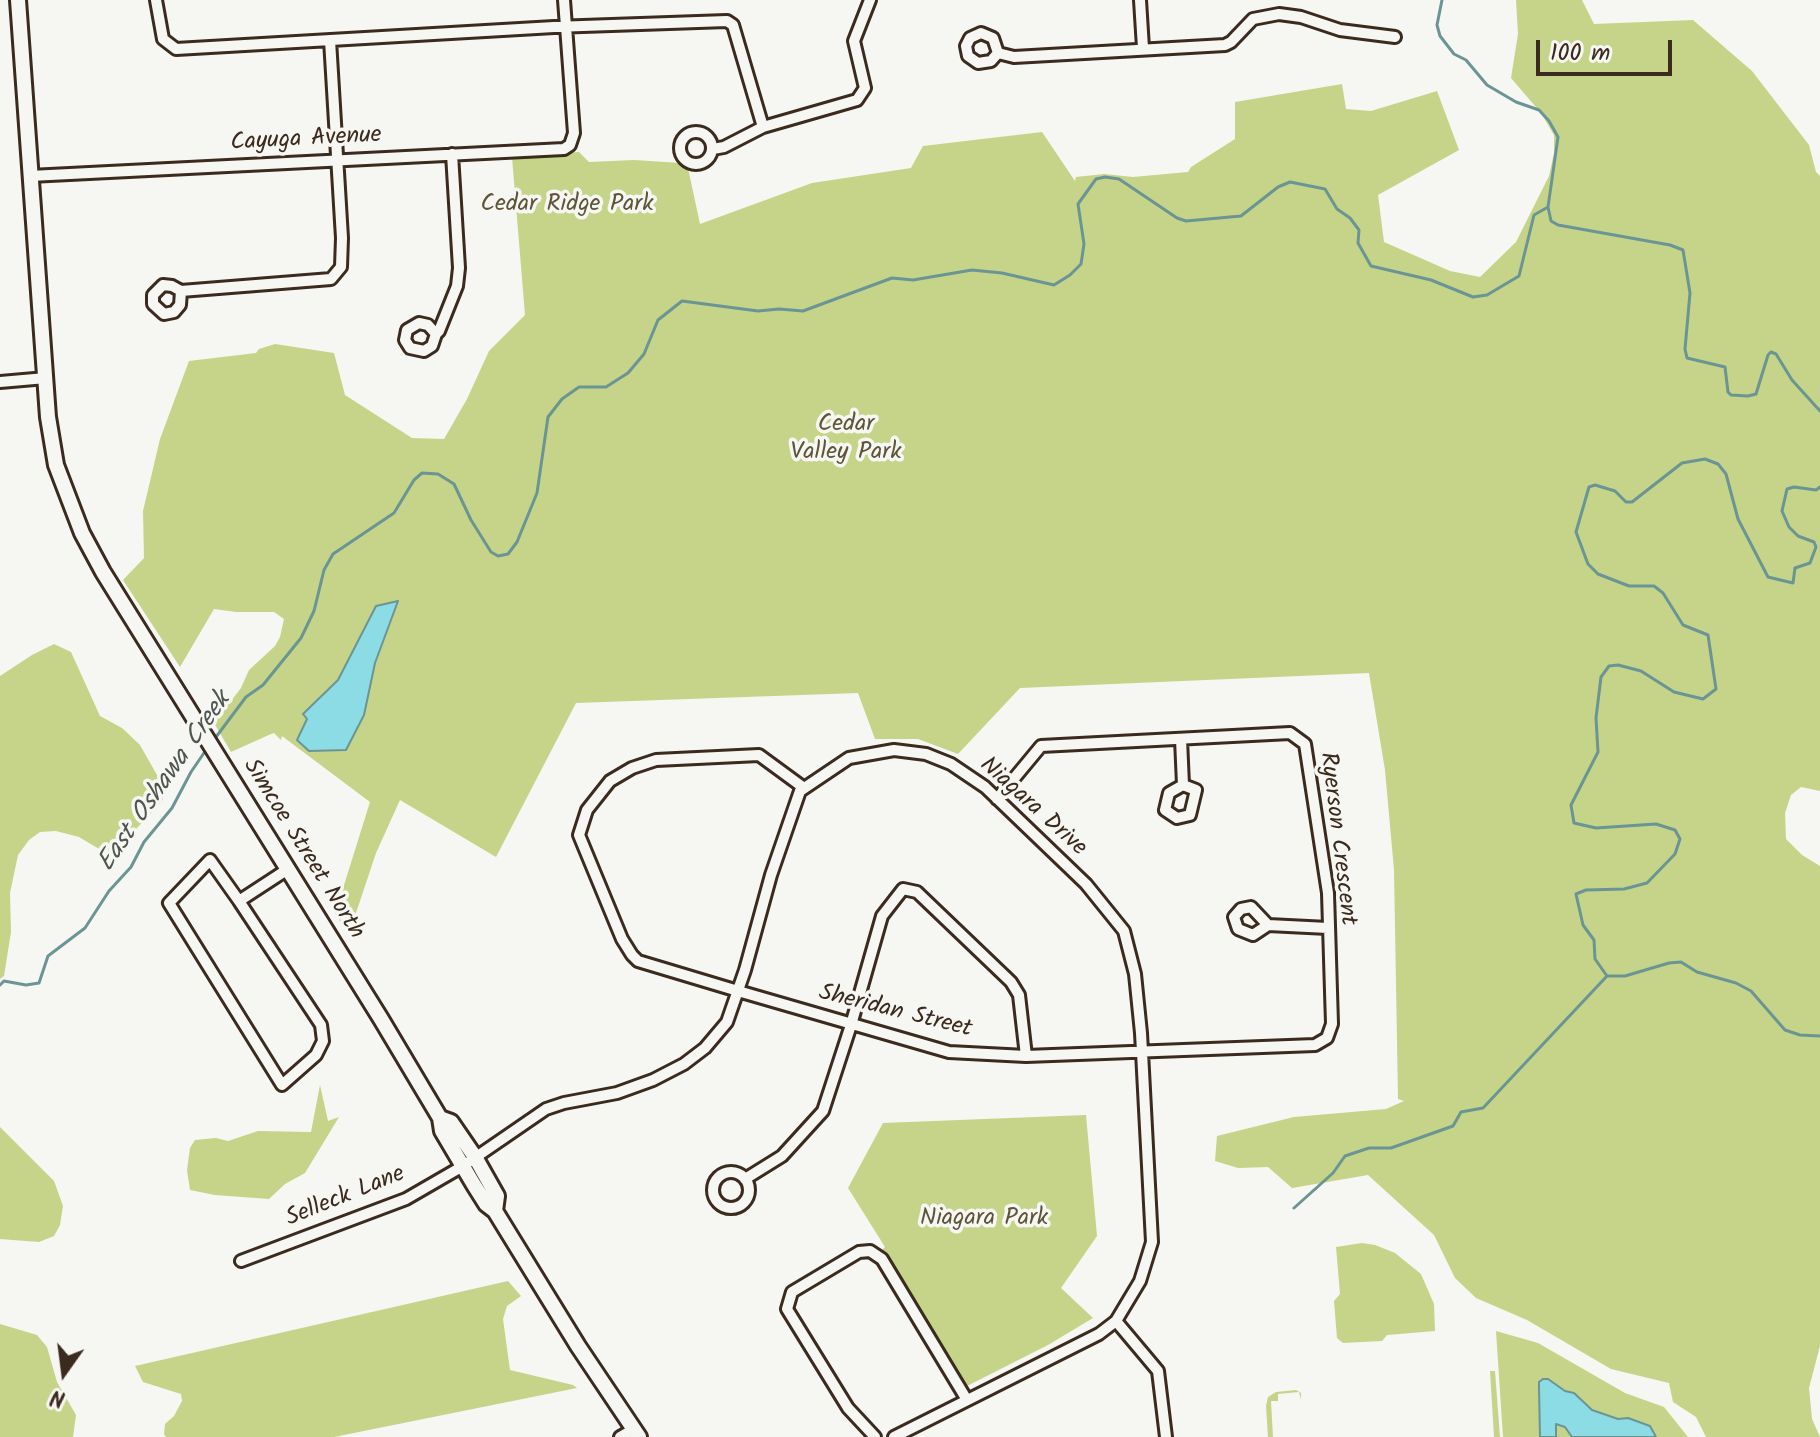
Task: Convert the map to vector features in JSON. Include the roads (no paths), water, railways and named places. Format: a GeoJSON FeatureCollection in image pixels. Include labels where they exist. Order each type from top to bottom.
{"type":"FeatureCollection","features":[{"type":"Feature","properties":{"kind":"main road","name":"Simcoe Street North"},"geometry":{"type":"LineString","coordinates":[[18,0],[46,378],[56,465],[82,533],[103,572],[440,1118],[442,1131],[469,1162],[486,1204],[495,1211],[631,1434]]}},
{"type":"Feature","properties":{"kind":"street"},"geometry":{"type":"LineString","coordinates":[[156,0],[163,39],[176,49],[566,26],[727,21],[733,25],[763,127]]}},
{"type":"Feature","properties":{"kind":"street"},"geometry":{"type":"LineString","coordinates":[[564,0],[566,26]]}},
{"type":"Feature","properties":{"kind":"street"},"geometry":{"type":"LineString","coordinates":[[713,149],[724,147],[763,127],[857,100],[865,88],[854,41],[870,0]]}},
{"type":"Feature","properties":{"kind":"street"},"geometry":{"type":"LineString","coordinates":[[1140,0],[1143,48]]}},
{"type":"Feature","properties":{"kind":"street"},"geometry":{"type":"LineString","coordinates":[[998,53],[1014,57],[1225,45],[1253,19],[1266,15],[1301,17],[1340,30],[1395,37]]}},
{"type":"Feature","properties":{"kind":"street","name":"Cayuga Avenue"},"geometry":{"type":"LineString","coordinates":[[30,176],[562,149],[570,145],[574,133],[566,26]]}},
{"type":"Feature","properties":{"kind":"street"},"geometry":{"type":"LineString","coordinates":[[181,291],[331,279],[338,273],[343,260],[330,40]]}},
{"type":"Feature","properties":{"kind":"street"},"geometry":{"type":"LineString","coordinates":[[436,334],[443,326],[459,275],[452,154]]}},
{"type":"Feature","properties":{"kind":"street"},"geometry":{"type":"LineString","coordinates":[[0,382],[46,378]]}},
{"type":"Feature","properties":{"kind":"street","name":"Ryerson Crescent"},"geometry":{"type":"LineString","coordinates":[[997,799],[1041,746],[1290,733],[1305,744],[1328,893],[1332,1024],[1327,1038],[1315,1045],[1141,1051]]}},
{"type":"Feature","properties":{"kind":"street"},"geometry":{"type":"LineString","coordinates":[[1181,739],[1183,785]]}},
{"type":"Feature","properties":{"kind":"street","name":"Niagara Drive"},"geometry":{"type":"LineString","coordinates":[[804,788],[849,758],[878,751],[910,751],[951,764],[985,787],[1086,884],[1124,931],[1135,974],[1152,1242],[1140,1281],[1116,1321],[1099,1334],[894,1437]]}},
{"type":"Feature","properties":{"kind":"street","name":"Sheridan Street"},"geometry":{"type":"LineString","coordinates":[[804,788],[759,755],[656,760],[632,768],[610,781],[587,810],[579,835],[622,939],[638,961],[949,1052],[1026,1056],[1141,1051]]}},
{"type":"Feature","properties":{"kind":"street"},"geometry":{"type":"LineString","coordinates":[[469,1162],[546,1109],[617,1093],[653,1080],[684,1064],[705,1048],[727,1022],[789,821],[800,791],[804,788]]}},
{"type":"Feature","properties":{"kind":"street"},"geometry":{"type":"LineString","coordinates":[[210,860],[239,901],[321,1025],[323,1041],[316,1055],[282,1085],[169,903],[210,860]]}},
{"type":"Feature","properties":{"kind":"street"},"geometry":{"type":"LineString","coordinates":[[239,901],[288,869]]}},
{"type":"Feature","properties":{"kind":"street"},"geometry":{"type":"LineString","coordinates":[[745,1179],[782,1156],[823,1111],[882,916],[903,889],[917,892],[1011,982],[1019,995],[1026,1056]]}},
{"type":"Feature","properties":{"kind":"street"},"geometry":{"type":"LineString","coordinates":[[1268,925],[1328,928]]}},
{"type":"Feature","properties":{"kind":"street","name":"Selleck Lane"},"geometry":{"type":"LineString","coordinates":[[241,1261],[406,1199],[469,1162]]}},
{"type":"Feature","properties":{"kind":"street"},"geometry":{"type":"LineString","coordinates":[[875,1437],[848,1408],[787,1309],[792,1292],[859,1252],[870,1251],[882,1259],[967,1400]]}},
{"type":"Feature","properties":{"kind":"street"},"geometry":{"type":"LineString","coordinates":[[1116,1321],[1158,1371],[1166,1437]]}},
{"type":"Feature","properties":{"kind":"water"},"geometry":{"type":"Polygon","coordinates":[[[398,601],[375,663],[364,715],[346,750],[309,751],[297,740],[307,719],[303,714],[338,680],[376,606],[398,601]]]}},
{"type":"Feature","properties":{"kind":"water"},"geometry":{"type":"Polygon","coordinates":[[[1543,1379],[1574,1393],[1592,1410],[1650,1426],[1656,1437],[1572,1437],[1565,1427],[1556,1424],[1556,1437],[1540,1437],[1539,1382],[1543,1379]]]}},
{"type":"Feature","properties":{"kind":"waterway"},"geometry":{"type":"LineString","coordinates":[[1442,0],[1437,25],[1440,36],[1454,54],[1466,60],[1487,85],[1516,102],[1539,110],[1558,137],[1548,207],[1551,221],[1558,225],[1683,250],[1690,293],[1685,349],[1687,358],[1725,367],[1728,392],[1748,396],[1756,394],[1771,352],[1776,354],[1792,380],[1820,411]]}},
{"type":"Feature","properties":{"kind":"waterway","name":"East Oshawa Creek"},"geometry":{"type":"LineString","coordinates":[[213,741],[246,697],[263,685],[301,638],[314,611],[324,570],[333,554],[394,513],[414,480],[422,473],[438,474],[454,484],[491,552],[498,556],[508,554],[517,542],[537,493],[548,417],[562,399],[579,387],[606,387],[628,373],[644,354],[658,320],[682,301],[758,311],[803,311],[892,278],[913,280],[972,270],[1002,273],[1054,285],[1081,264],[1084,244],[1078,204],[1096,179],[1105,177],[1119,179],[1186,221],[1241,216],[1278,187],[1290,182],[1325,189],[1337,209],[1350,218],[1359,230],[1358,243],[1371,266],[1431,280],[1473,297],[1487,295],[1519,276],[1534,215],[1548,207]]}},
{"type":"Feature","properties":{"kind":"waterway"},"geometry":{"type":"LineString","coordinates":[[1607,976],[1595,959],[1594,940],[1583,925],[1576,894],[1586,890],[1624,889],[1647,883],[1675,854],[1680,839],[1675,830],[1656,824],[1596,828],[1574,823],[1571,805],[1598,752],[1596,718],[1601,677],[1609,666],[1618,665],[1641,671],[1674,692],[1703,699],[1716,689],[1708,635],[1683,625],[1663,593],[1654,586],[1629,586],[1598,574],[1588,564],[1576,532],[1589,487],[1595,485],[1615,491],[1626,502],[1632,502],[1682,463],[1705,459],[1718,464],[1726,474],[1738,519],[1768,577],[1793,583],[1795,568],[1810,563],[1816,547],[1814,542],[1798,536],[1789,527],[1782,511],[1787,489],[1816,490],[1820,487]]}},
{"type":"Feature","properties":{"kind":"waterway","name":"East Oshawa Creek"},"geometry":{"type":"LineString","coordinates":[[0,985],[4,981],[26,985],[39,983],[48,956],[85,928],[109,891],[131,867],[144,842],[172,808],[206,750]]}},
{"type":"Feature","properties":{"kind":"waterway"},"geometry":{"type":"LineString","coordinates":[[1607,976],[1625,976],[1681,962],[1697,972],[1736,983],[1751,991],[1785,1030],[1820,1036]]}},
{"type":"Feature","properties":{"kind":"waterway"},"geometry":{"type":"LineString","coordinates":[[1294,1208],[1333,1173],[1345,1156],[1369,1148],[1391,1148],[1453,1126],[1461,1112],[1483,1108],[1607,976]]}},
{"type":"Feature","properties":{"kind":"park label","name":"Cedar Ridge Park"},"geometry":{"type":"Point","coordinates":[567,206]}},
{"type":"Feature","properties":{"kind":"park label","name":"Cedar Valley Park"},"geometry":{"type":"Point","coordinates":[846,440]}},
{"type":"Feature","properties":{"kind":"park label","name":"Niagara Park"},"geometry":{"type":"Point","coordinates":[984,1220]}}]}
